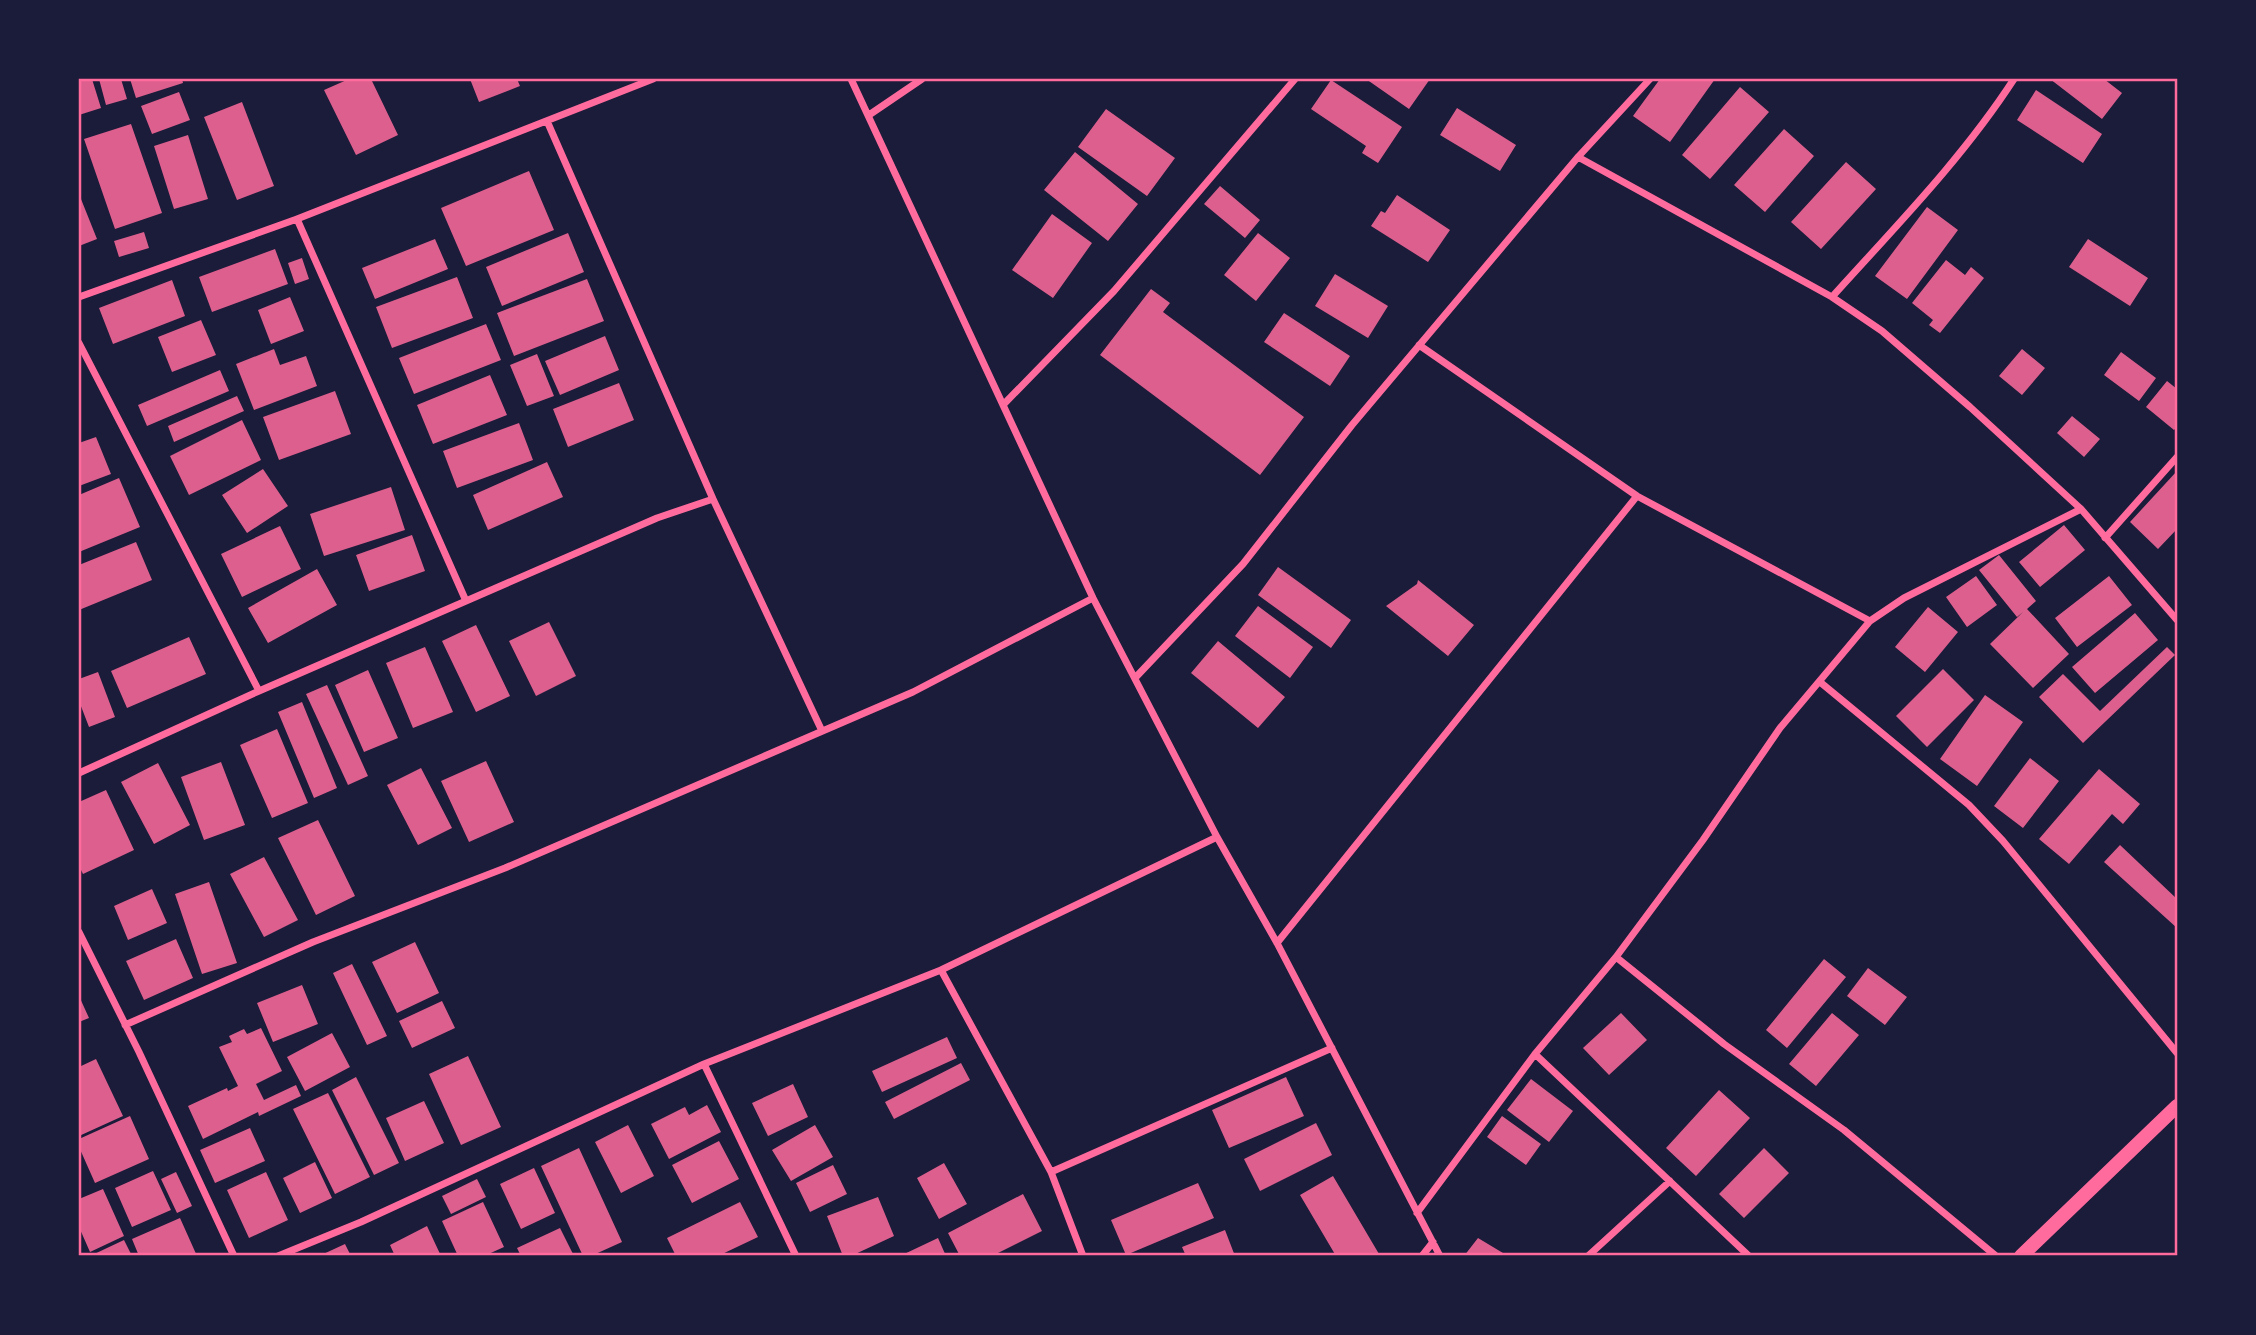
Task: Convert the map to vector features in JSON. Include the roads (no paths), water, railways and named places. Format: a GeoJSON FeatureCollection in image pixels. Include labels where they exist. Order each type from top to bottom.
{"type":"FeatureCollection","features":[{"type":"Feature","properties":{"kind":"main road"},"geometry":{"type":"LineString","coordinates":[[2021,1256],[2177,1106]]}},
{"type":"Feature","properties":{"kind":"street"},"geometry":{"type":"LineString","coordinates":[[79,297],[297,219],[653,79]]}},
{"type":"Feature","properties":{"kind":"street"},"geometry":{"type":"LineString","coordinates":[[851,79],[1093,598],[1440,1256]]}},
{"type":"Feature","properties":{"kind":"street"},"geometry":{"type":"LineString","coordinates":[[869,114],[922,79]]}},
{"type":"Feature","properties":{"kind":"street"},"geometry":{"type":"LineString","coordinates":[[1003,405],[1114,291],[1296,79]]}},
{"type":"Feature","properties":{"kind":"street"},"geometry":{"type":"LineString","coordinates":[[1135,678],[1243,564],[1352,425],[1419,345],[1578,157],[1650,79]]}},
{"type":"Feature","properties":{"kind":"street"},"geometry":{"type":"LineString","coordinates":[[1832,298],[1962,153],[2014,79]]}},
{"type":"Feature","properties":{"kind":"street"},"geometry":{"type":"LineString","coordinates":[[547,121],[713,499],[822,731]]}},
{"type":"Feature","properties":{"kind":"street"},"geometry":{"type":"LineString","coordinates":[[1578,157],[1832,298],[1882,331],[2081,509],[2177,620]]}},
{"type":"Feature","properties":{"kind":"street"},"geometry":{"type":"LineString","coordinates":[[297,219],[466,601]]}},
{"type":"Feature","properties":{"kind":"street"},"geometry":{"type":"LineString","coordinates":[[79,344],[259,691]]}},
{"type":"Feature","properties":{"kind":"street"},"geometry":{"type":"LineString","coordinates":[[1419,345],[1637,496],[1870,621]]}},
{"type":"Feature","properties":{"kind":"street"},"geometry":{"type":"LineString","coordinates":[[2105,538],[2177,457]]}},
{"type":"Feature","properties":{"kind":"street"},"geometry":{"type":"LineString","coordinates":[[1277,943],[1637,496]]}},
{"type":"Feature","properties":{"kind":"street"},"geometry":{"type":"LineString","coordinates":[[79,773],[259,691],[657,518],[713,499]]}},
{"type":"Feature","properties":{"kind":"street"},"geometry":{"type":"LineString","coordinates":[[1417,1213],[1535,1054],[1616,957],[1703,840],[1780,729],[1870,621],[1904,598],[2081,509]]}},
{"type":"Feature","properties":{"kind":"street"},"geometry":{"type":"LineString","coordinates":[[125,1025],[313,942],[505,868],[913,692],[1093,598]]}},
{"type":"Feature","properties":{"kind":"street"},"geometry":{"type":"LineString","coordinates":[[1820,682],[1969,805],[2003,841],[2177,1053]]}},
{"type":"Feature","properties":{"kind":"street"},"geometry":{"type":"LineString","coordinates":[[278,1256],[361,1222],[704,1064],[941,970],[1217,837]]}},
{"type":"Feature","properties":{"kind":"street"},"geometry":{"type":"LineString","coordinates":[[79,932],[234,1256]]}},
{"type":"Feature","properties":{"kind":"street"},"geometry":{"type":"LineString","coordinates":[[1616,957],[1724,1044],[1844,1130],[1996,1256]]}},
{"type":"Feature","properties":{"kind":"street"},"geometry":{"type":"LineString","coordinates":[[941,970],[1051,1172],[1083,1256]]}},
{"type":"Feature","properties":{"kind":"street"},"geometry":{"type":"LineString","coordinates":[[1051,1172],[1332,1048]]}},
{"type":"Feature","properties":{"kind":"street"},"geometry":{"type":"LineString","coordinates":[[1535,1054],[1749,1256]]}},
{"type":"Feature","properties":{"kind":"street"},"geometry":{"type":"LineString","coordinates":[[704,1064],[796,1256]]}},
{"type":"Feature","properties":{"kind":"street"},"geometry":{"type":"LineString","coordinates":[[1588,1256],[1670,1181]]}},
{"type":"Feature","properties":{"kind":"street"},"geometry":{"type":"LineString","coordinates":[[1422,1256],[1433,1242]]}}]}
